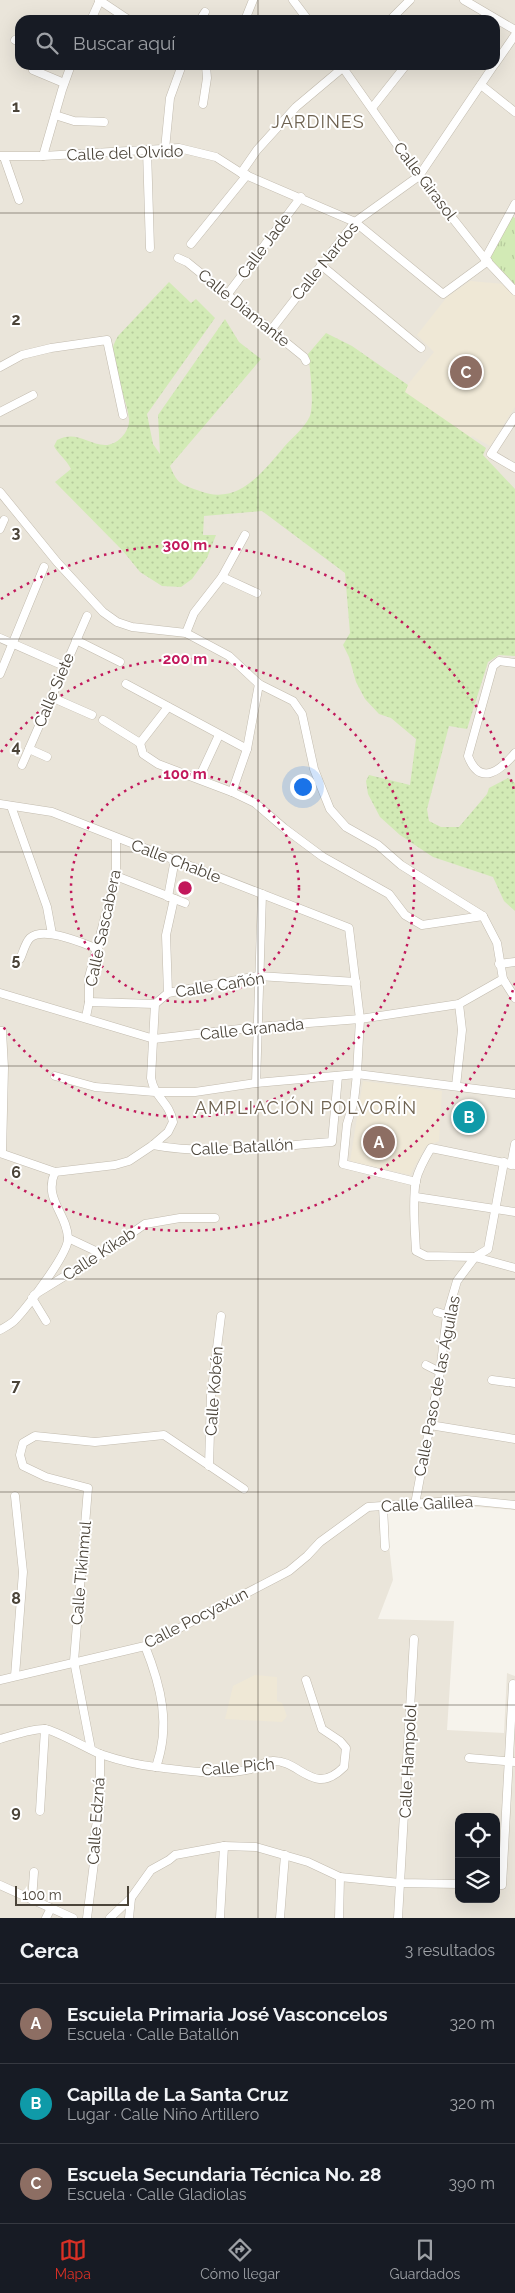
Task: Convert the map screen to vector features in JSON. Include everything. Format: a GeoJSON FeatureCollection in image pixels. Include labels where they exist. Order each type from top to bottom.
{"type":"FeatureCollection","features":[{"type":"Feature","properties":{"kind":"street"},"geometry":{"type":"LineString","coordinates":[[93,15],[100,0],[122,15]]}},
{"type":"Feature","properties":{"kind":"street"},"geometry":{"type":"LineString","coordinates":[[247,15],[253,0]]}},
{"type":"Feature","properties":{"kind":"street"},"geometry":{"type":"LineString","coordinates":[[294,0],[304,15]]}},
{"type":"Feature","properties":{"kind":"street"},"geometry":{"type":"LineString","coordinates":[[398,15],[410,0]]}},
{"type":"Feature","properties":{"kind":"street"},"geometry":{"type":"LineString","coordinates":[[464,0],[490,15]]}},
{"type":"Feature","properties":{"kind":"street"},"geometry":{"type":"LineString","coordinates":[[500,21],[515,30]]}},
{"type":"Feature","properties":{"kind":"street","name":"Calle Nardos"},"geometry":{"type":"LineString","coordinates":[[500,57],[515,35]]}},
{"type":"Feature","properties":{"kind":"street"},"geometry":{"type":"LineString","coordinates":[[33,70],[64,83]]}},
{"type":"Feature","properties":{"kind":"street"},"geometry":{"type":"LineString","coordinates":[[44,156],[69,70]]}},
{"type":"Feature","properties":{"kind":"street"},"geometry":{"type":"LineString","coordinates":[[165,149],[170,98],[180,70]]}},
{"type":"Feature","properties":{"kind":"street"},"geometry":{"type":"LineString","coordinates":[[203,104],[206,70]]}},
{"type":"Feature","properties":{"kind":"street"},"geometry":{"type":"LineString","coordinates":[[191,244],[244,174],[257,150],[296,107],[338,70]]}},
{"type":"Feature","properties":{"kind":"street","name":"Calle Girasol"},"geometry":{"type":"LineString","coordinates":[[346,70],[419,176],[487,260],[515,291]]}},
{"type":"Feature","properties":{"kind":"street"},"geometry":{"type":"LineString","coordinates":[[372,108],[402,70]]}},
{"type":"Feature","properties":{"kind":"street","name":"Calle Nardos"},"geometry":{"type":"LineString","coordinates":[[271,330],[355,222],[419,176],[491,70]]}},
{"type":"Feature","properties":{"kind":"street"},"geometry":{"type":"LineString","coordinates":[[481,85],[515,112]]}},
{"type":"Feature","properties":{"kind":"street"},"geometry":{"type":"LineString","coordinates":[[55,115],[74,121],[104,122]]}},
{"type":"Feature","properties":{"kind":"street","name":"Calle del Olvido"},"geometry":{"type":"LineString","coordinates":[[2,156],[44,156],[179,148],[216,157],[244,174],[302,197],[355,222],[443,294],[487,260]]}},
{"type":"Feature","properties":{"kind":"street"},"geometry":{"type":"LineString","coordinates":[[147,150],[150,248]]}},
{"type":"Feature","properties":{"kind":"street"},"geometry":{"type":"LineString","coordinates":[[2,156],[19,200]]}},
{"type":"Feature","properties":{"kind":"street","name":"Calle Jade"},"geometry":{"type":"LineString","coordinates":[[227,295],[302,197]]}},
{"type":"Feature","properties":{"kind":"street"},"geometry":{"type":"LineString","coordinates":[[487,260],[514,210]]}},
{"type":"Feature","properties":{"kind":"street","name":"Calle Diamante"},"geometry":{"type":"LineString","coordinates":[[178,258],[188,262],[304,357],[306,362]]}},
{"type":"Feature","properties":{"kind":"street"},"geometry":{"type":"LineString","coordinates":[[321,265],[420,348]]}},
{"type":"Feature","properties":{"kind":"street"},"geometry":{"type":"LineString","coordinates":[[0,367],[22,355],[51,348],[107,340],[123,415]]}},
{"type":"Feature","properties":{"kind":"street"},"geometry":{"type":"LineString","coordinates":[[0,412],[33,395]]}},
{"type":"Feature","properties":{"kind":"street"},"geometry":{"type":"LineString","coordinates":[[515,416],[491,454],[515,468]]}},
{"type":"Feature","properties":{"kind":"street"},"geometry":{"type":"LineString","coordinates":[[0,492],[39,541],[103,612],[116,622],[132,627],[186,633],[229,656],[259,684],[293,701],[302,714],[310,754],[330,809],[346,827],[378,845],[400,865],[483,916],[497,944],[503,978],[515,998]]}},
{"type":"Feature","properties":{"kind":"street"},"geometry":{"type":"LineString","coordinates":[[0,529],[4,520]]}},
{"type":"Feature","properties":{"kind":"street"},"geometry":{"type":"LineString","coordinates":[[186,633],[194,613],[222,577],[245,535]]}},
{"type":"Feature","properties":{"kind":"street"},"geometry":{"type":"LineString","coordinates":[[0,674],[44,567]]}},
{"type":"Feature","properties":{"kind":"street"},"geometry":{"type":"LineString","coordinates":[[222,577],[257,593]]}},
{"type":"Feature","properties":{"kind":"street","name":"Calle Siete"},"geometry":{"type":"LineString","coordinates":[[22,765],[87,616]]}},
{"type":"Feature","properties":{"kind":"street"},"geometry":{"type":"LineString","coordinates":[[0,638],[64,666]]}},
{"type":"Feature","properties":{"kind":"street"},"geometry":{"type":"LineString","coordinates":[[76,640],[120,662]]}},
{"type":"Feature","properties":{"kind":"street"},"geometry":{"type":"LineString","coordinates":[[515,663],[498,661],[492,666],[468,756],[472,766],[477,771],[486,774],[496,771],[506,764],[515,752]]}},
{"type":"Feature","properties":{"kind":"street"},"geometry":{"type":"LineString","coordinates":[[126,684],[247,749]]}},
{"type":"Feature","properties":{"kind":"street"},"geometry":{"type":"LineString","coordinates":[[232,792],[247,749],[259,684]]}},
{"type":"Feature","properties":{"kind":"street"},"geometry":{"type":"LineString","coordinates":[[51,697],[92,715]]}},
{"type":"Feature","properties":{"kind":"street"},"geometry":{"type":"LineString","coordinates":[[140,744],[168,707]]}},
{"type":"Feature","properties":{"kind":"street"},"geometry":{"type":"LineString","coordinates":[[103,720],[140,744],[143,754],[158,764],[199,778],[255,803],[284,828],[323,857],[389,894],[405,915],[422,925],[483,916]]}},
{"type":"Feature","properties":{"kind":"street"},"geometry":{"type":"LineString","coordinates":[[199,778],[220,735]]}},
{"type":"Feature","properties":{"kind":"street"},"geometry":{"type":"LineString","coordinates":[[29,749],[47,757]]}},
{"type":"Feature","properties":{"kind":"street","name":"Calle Chable"},"geometry":{"type":"LineString","coordinates":[[0,804],[52,812],[349,928],[356,982]]}},
{"type":"Feature","properties":{"kind":"street"},"geometry":{"type":"LineString","coordinates":[[11,806],[47,907],[52,934]]}},
{"type":"Feature","properties":{"kind":"street","name":"Calle Sascabera"},"geometry":{"type":"LineString","coordinates":[[86,1017],[89,1002],[89,977],[116,876],[116,838]]}},
{"type":"Feature","properties":{"kind":"street"},"geometry":{"type":"LineString","coordinates":[[168,993],[166,936],[175,859]]}},
{"type":"Feature","properties":{"kind":"street"},"geometry":{"type":"LineString","coordinates":[[116,876],[185,903]]}},
{"type":"Feature","properties":{"kind":"street"},"geometry":{"type":"LineString","coordinates":[[256,1083],[262,894]]}},
{"type":"Feature","properties":{"kind":"street"},"geometry":{"type":"LineString","coordinates":[[20,959],[29,939],[38,933],[52,934],[98,948]]}},
{"type":"Feature","properties":{"kind":"street"},"geometry":{"type":"LineString","coordinates":[[500,964],[515,962]]}},
{"type":"Feature","properties":{"kind":"street","name":"Calle Cañón"},"geometry":{"type":"LineString","coordinates":[[89,1002],[155,1004],[168,993],[258,976],[356,982]]}},
{"type":"Feature","properties":{"kind":"street","name":"Calle Granada"},"geometry":{"type":"LineString","coordinates":[[0,993],[86,1017],[154,1039],[257,1027],[360,1019],[459,1004],[503,978]]}},
{"type":"Feature","properties":{"kind":"street"},"geometry":{"type":"LineString","coordinates":[[356,982],[360,1019],[357,1074],[343,1164],[416,1182]]}},
{"type":"Feature","properties":{"kind":"street"},"geometry":{"type":"LineString","coordinates":[[1,1031],[4,1068],[1,1153],[55,1172],[114,1165],[129,1160],[153,1145],[168,1132],[173,1122],[171,1111],[155,1092],[151,1078],[155,1004]]}},
{"type":"Feature","properties":{"kind":"street"},"geometry":{"type":"LineString","coordinates":[[456,1086],[462,1030],[459,1004]]}},
{"type":"Feature","properties":{"kind":"street"},"geometry":{"type":"LineString","coordinates":[[55,1076],[95,1087],[155,1092],[196,1092],[256,1083],[357,1074],[515,1094]]}},
{"type":"Feature","properties":{"kind":"street","name":"Calle Batallón"},"geometry":{"type":"LineString","coordinates":[[153,1145],[177,1150],[219,1150],[332,1142],[338,1076]]}},
{"type":"Feature","properties":{"kind":"street","name":"Calle Paso de las Águilas"},"geometry":{"type":"LineString","coordinates":[[415,1504],[440,1372],[447,1315],[458,1281],[475,1257],[488,1248],[495,1211],[515,1144]]}},
{"type":"Feature","properties":{"kind":"street"},"geometry":{"type":"LineString","coordinates":[[510,1164],[431,1148],[420,1167],[416,1182],[416,1251],[426,1256],[475,1257],[515,1268]]}},
{"type":"Feature","properties":{"kind":"street"},"geometry":{"type":"LineString","coordinates":[[46,1321],[33,1296],[56,1267],[68,1244],[66,1227],[50,1189],[55,1172]]}},
{"type":"Feature","properties":{"kind":"street"},"geometry":{"type":"LineString","coordinates":[[416,1197],[495,1211],[515,1212]]}},
{"type":"Feature","properties":{"kind":"street","name":"Calle Kikab"},"geometry":{"type":"LineString","coordinates":[[0,1330],[15,1320],[33,1296],[102,1254],[145,1224],[180,1218],[215,1218]]}},
{"type":"Feature","properties":{"kind":"street"},"geometry":{"type":"LineString","coordinates":[[68,1238],[102,1254]]}},
{"type":"Feature","properties":{"kind":"street"},"geometry":{"type":"LineString","coordinates":[[437,1312],[447,1315]]}},
{"type":"Feature","properties":{"kind":"street","name":"Calle Kobén"},"geometry":{"type":"LineString","coordinates":[[209,1466],[211,1396],[220,1316]]}},
{"type":"Feature","properties":{"kind":"street"},"geometry":{"type":"LineString","coordinates":[[426,1365],[440,1372]]}},
{"type":"Feature","properties":{"kind":"street"},"geometry":{"type":"LineString","coordinates":[[492,1380],[515,1383]]}},
{"type":"Feature","properties":{"kind":"street"},"geometry":{"type":"LineString","coordinates":[[430,1425],[515,1439]]}},
{"type":"Feature","properties":{"kind":"street","name":"Calle Tikinmul"},"geometry":{"type":"LineString","coordinates":[[90,1749],[74,1661],[88,1488],[46,1477],[23,1466],[20,1456],[23,1443],[28,1438],[35,1436],[95,1442],[164,1435],[209,1466]]}},
{"type":"Feature","properties":{"kind":"street"},"geometry":{"type":"LineString","coordinates":[[209,1466],[244,1489]]}},
{"type":"Feature","properties":{"kind":"street"},"geometry":{"type":"LineString","coordinates":[[15,1676],[24,1572],[16,1496]]}},
{"type":"Feature","properties":{"kind":"street","name":"Calle Galilea"},"geometry":{"type":"LineString","coordinates":[[368,1507],[466,1500],[515,1505]]}},
{"type":"Feature","properties":{"kind":"street"},"geometry":{"type":"LineString","coordinates":[[383,1506],[385,1548]]}},
{"type":"Feature","properties":{"kind":"street","name":"Calle Pocyaxun"},"geometry":{"type":"LineString","coordinates":[[0,1680],[74,1661],[145,1646],[289,1571],[308,1556],[320,1542],[368,1507]]}},
{"type":"Feature","properties":{"kind":"street","name":"Calle Hampolol"},"geometry":{"type":"LineString","coordinates":[[398,1918],[414,1639]]}},
{"type":"Feature","properties":{"kind":"street"},"geometry":{"type":"LineString","coordinates":[[145,1646],[156,1672],[163,1710],[163,1748],[156,1767]]}},
{"type":"Feature","properties":{"kind":"street","name":"Calle Pich"},"geometry":{"type":"LineString","coordinates":[[45,1729],[100,1754],[156,1767],[210,1772],[251,1769],[272,1761],[289,1764],[315,1778],[326,1778],[337,1774],[344,1767],[346,1748],[340,1740],[322,1729],[306,1680]]}},
{"type":"Feature","properties":{"kind":"street"},"geometry":{"type":"LineString","coordinates":[[500,1875],[511,1762],[513,1684]]}},
{"type":"Feature","properties":{"kind":"street"},"geometry":{"type":"LineString","coordinates":[[0,1738],[45,1729],[40,1811]]}},
{"type":"Feature","properties":{"kind":"street","name":"Calle Edzná"},"geometry":{"type":"LineString","coordinates":[[87,1918],[95,1855],[95,1831],[100,1809],[100,1754]]}},
{"type":"Feature","properties":{"kind":"street"},"geometry":{"type":"LineString","coordinates":[[469,1758],[511,1762]]}},
{"type":"Feature","properties":{"kind":"street"},"geometry":{"type":"LineString","coordinates":[[110,1918],[131,1898],[151,1870],[174,1855],[224,1846],[256,1848],[285,1855],[308,1862],[340,1878],[400,1883],[455,1884]]}},
{"type":"Feature","properties":{"kind":"street"},"geometry":{"type":"LineString","coordinates":[[220,1918],[224,1846]]}},
{"type":"Feature","properties":{"kind":"street"},"geometry":{"type":"LineString","coordinates":[[280,1918],[285,1855]]}},
{"type":"Feature","properties":{"kind":"street"},"geometry":{"type":"LineString","coordinates":[[32,1900],[34,1872]]}},
{"type":"Feature","properties":{"kind":"street"},"geometry":{"type":"LineString","coordinates":[[339,1918],[340,1878]]}},
{"type":"Feature","properties":{"kind":"street"},"geometry":{"type":"LineString","coordinates":[[0,1885],[73,1918]]}},
{"type":"Feature","properties":{"kind":"street"},"geometry":{"type":"LineString","coordinates":[[128,1918],[131,1898]]}},
{"type":"Feature","properties":{"kind":"street"},"geometry":{"type":"LineString","coordinates":[[46,1918],[51,1908]]}},
{"type":"Feature","properties":{"kind":"shaded area"},"geometry":{"type":"Polygon","coordinates":[[[0,0],[515,0],[515,1510],[466,1506],[385,1511],[393,1580],[378,1619],[454,1621],[447,1730],[504,1733],[507,1673],[515,1676],[515,1918],[0,1918],[0,0]]]}},
{"type":"Feature","properties":{"kind":"shaded area"},"geometry":{"type":"Polygon","coordinates":[[[470,281],[504,284],[515,296],[515,407],[490,446],[472,436],[468,442],[401,393],[434,352],[417,335],[447,297],[470,281]]]}},
{"type":"Feature","properties":{"kind":"shaded area"},"geometry":{"type":"Polygon","coordinates":[[[363,1081],[442,1091],[439,1141],[426,1146],[410,1175],[350,1161],[363,1081]]]}},
{"type":"Feature","properties":{"kind":"shaded area"},"geometry":{"type":"Polygon","coordinates":[[[255,1675],[277,1677],[277,1701],[282,1703],[287,1716],[282,1722],[225,1719],[233,1686],[255,1675]]]}},
{"type":"Feature","properties":{"kind":"green space"},"geometry":{"type":"Polygon","coordinates":[[[509,214],[515,218],[515,291],[487,258],[509,214]]]}},
{"type":"Feature","properties":{"kind":"green space"},"geometry":{"type":"Polygon","coordinates":[[[169,282],[191,303],[196,299],[215,318],[147,414],[153,444],[160,454],[158,415],[225,319],[239,342],[261,359],[170,466],[177,479],[183,484],[211,494],[224,494],[236,491],[247,485],[266,468],[309,418],[312,397],[308,354],[326,333],[352,346],[408,385],[405,392],[486,448],[483,455],[515,489],[515,656],[499,655],[488,662],[467,729],[449,726],[427,809],[429,821],[441,827],[459,827],[487,794],[489,788],[508,778],[515,783],[515,911],[504,901],[493,877],[433,857],[400,835],[380,817],[368,794],[366,781],[369,775],[410,785],[416,739],[391,718],[379,714],[365,699],[356,682],[349,657],[343,645],[350,633],[345,573],[262,511],[204,516],[203,535],[216,535],[207,558],[192,579],[181,587],[162,586],[140,572],[123,551],[55,482],[71,469],[54,446],[57,440],[70,436],[105,445],[119,440],[128,428],[128,411],[113,362],[113,346],[118,336],[169,282]]]}},
{"type":"Feature","properties":{"kind":"place","name":"Escuela Secundaria Técnica No. 28"},"geometry":{"type":"Point","coordinates":[466,372]}},
{"type":"Feature","properties":{"kind":"place","name":"Capilla de La Santa Cruz"},"geometry":{"type":"Point","coordinates":[469,1117]}},
{"type":"Feature","properties":{"kind":"place","name":"Escuiela Primaria José Vasconcelos"},"geometry":{"type":"Point","coordinates":[379,1142]}},
{"type":"Feature","properties":{"kind":"district","name":"JARDINES"},"geometry":{"type":"Point","coordinates":[318,121]}},
{"type":"Feature","properties":{"kind":"district","name":"AMPLIACIÓN POLVORÍN"},"geometry":{"type":"Point","coordinates":[306,1107]}}]}
